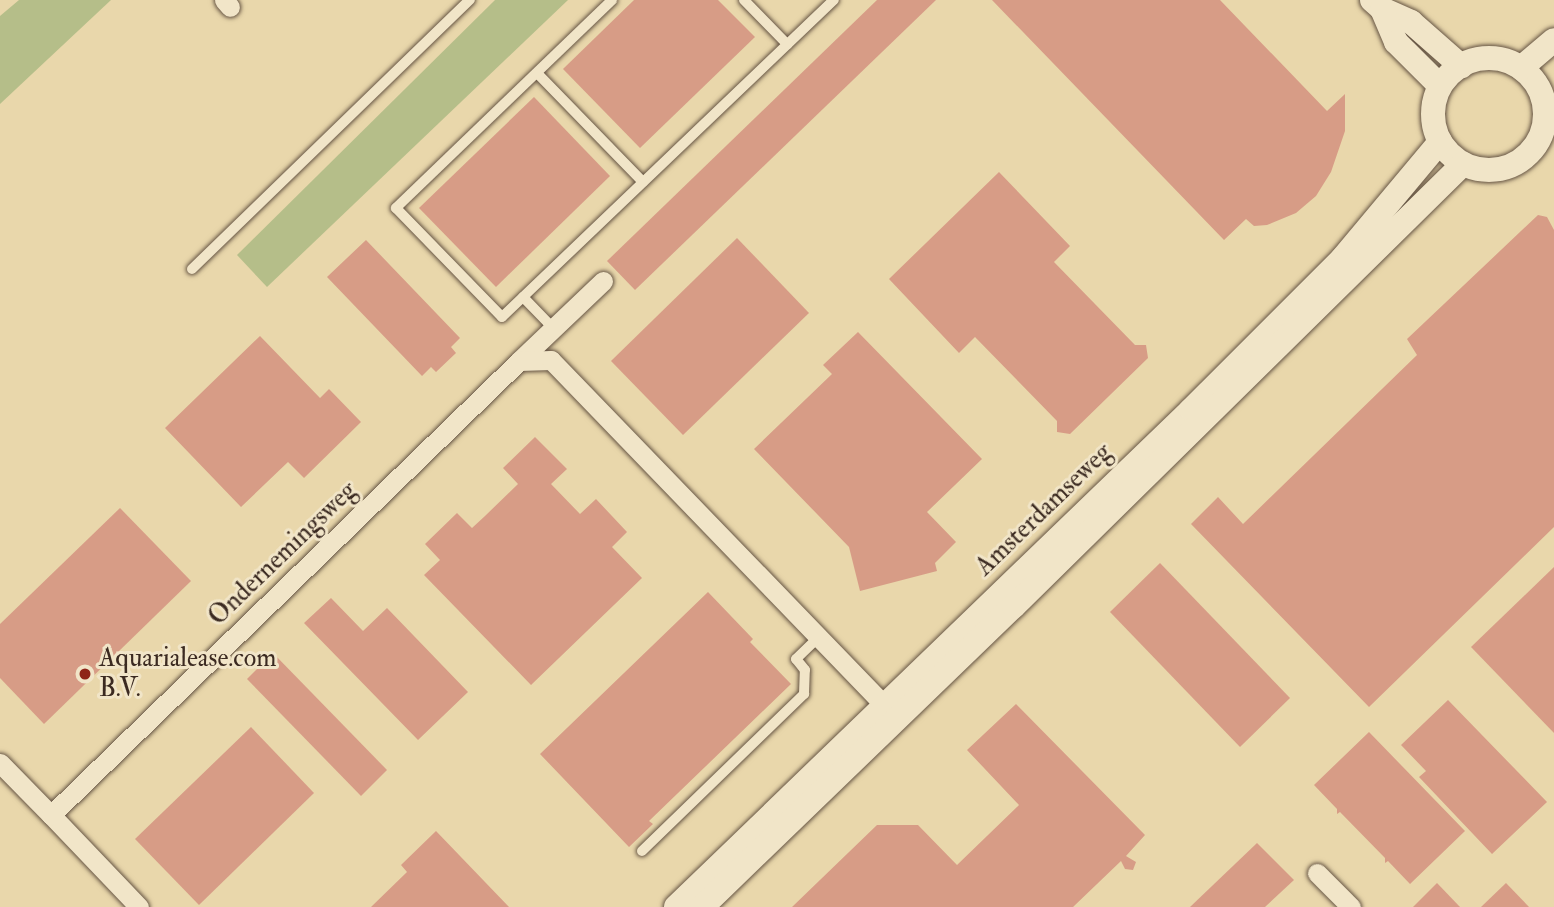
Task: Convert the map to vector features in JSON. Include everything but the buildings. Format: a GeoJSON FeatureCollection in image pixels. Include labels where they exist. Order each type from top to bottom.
{"type":"FeatureCollection","features":[{"type":"Feature","properties":{"kind":"street"},"geometry":{"type":"LineString","coordinates":[[1377,4],[1411,22],[1437,42],[1461,66]]}},
{"type":"Feature","properties":{"kind":"street"},"geometry":{"type":"LineString","coordinates":[[1377,4],[1396,42],[1440,86]]}},
{"type":"Feature","properties":{"kind":"street"},"geometry":{"type":"LineString","coordinates":[[1521,68],[1554,40]]}},
{"type":"Feature","properties":{"kind":"street"},"geometry":{"type":"LineString","coordinates":[[1491,58],[1521,68],[1547,83],[1544,124],[1539,141],[1528,155],[1514,165],[1497,170],[1479,170],[1463,164],[1440,142],[1432,114],[1440,86],[1461,66],[1491,58]]}},
{"type":"Feature","properties":{"kind":"street","name":"Amsterdamseweg"},"geometry":{"type":"LineString","coordinates":[[676,907],[1333,269],[1440,142]]}},
{"type":"Feature","properties":{"kind":"street","name":"Amsterdamseweg"},"geometry":{"type":"LineString","coordinates":[[702,907],[1014,606],[1463,164]]}},
{"type":"Feature","properties":{"kind":"street","name":"Ondernemingsweg"},"geometry":{"type":"LineString","coordinates":[[51,815],[603,281]]}},
{"type":"Feature","properties":{"kind":"street"},"geometry":{"type":"LineString","coordinates":[[519,361],[551,360],[884,705]]}},
{"type":"Feature","properties":{"kind":"street"},"geometry":{"type":"LineString","coordinates":[[0,764],[136,906]]}},
{"type":"Feature","properties":{"kind":"street"},"geometry":{"type":"LineString","coordinates":[[1317,873],[1351,907]]}},
{"type":"Feature","properties":{"kind":"lane"},"geometry":{"type":"LineString","coordinates":[[192,269],[470,0]]}},
{"type":"Feature","properties":{"kind":"lane"},"geometry":{"type":"LineString","coordinates":[[611,0],[396,208],[502,317],[834,0]]}},
{"type":"Feature","properties":{"kind":"lane"},"geometry":{"type":"LineString","coordinates":[[744,0],[787,44]]}},
{"type":"Feature","properties":{"kind":"lane"},"geometry":{"type":"LineString","coordinates":[[537,72],[643,182]]}},
{"type":"Feature","properties":{"kind":"lane"},"geometry":{"type":"LineString","coordinates":[[523,297],[553,328]]}},
{"type":"Feature","properties":{"kind":"lane"},"geometry":{"type":"LineString","coordinates":[[642,851],[804,694],[805,670],[796,659],[820,636]]}},
{"type":"Feature","properties":{"kind":"green space"},"geometry":{"type":"Polygon","coordinates":[[[19,0],[111,0],[0,104],[0,16],[19,0]]]}},
{"type":"Feature","properties":{"kind":"green space"},"geometry":{"type":"Polygon","coordinates":[[[495,0],[568,0],[267,287],[237,255],[495,0]]]}},
{"type":"Feature","properties":{"kind":"place","name":"Aquarialease.com B.V."},"geometry":{"type":"Point","coordinates":[85,674]}}]}
